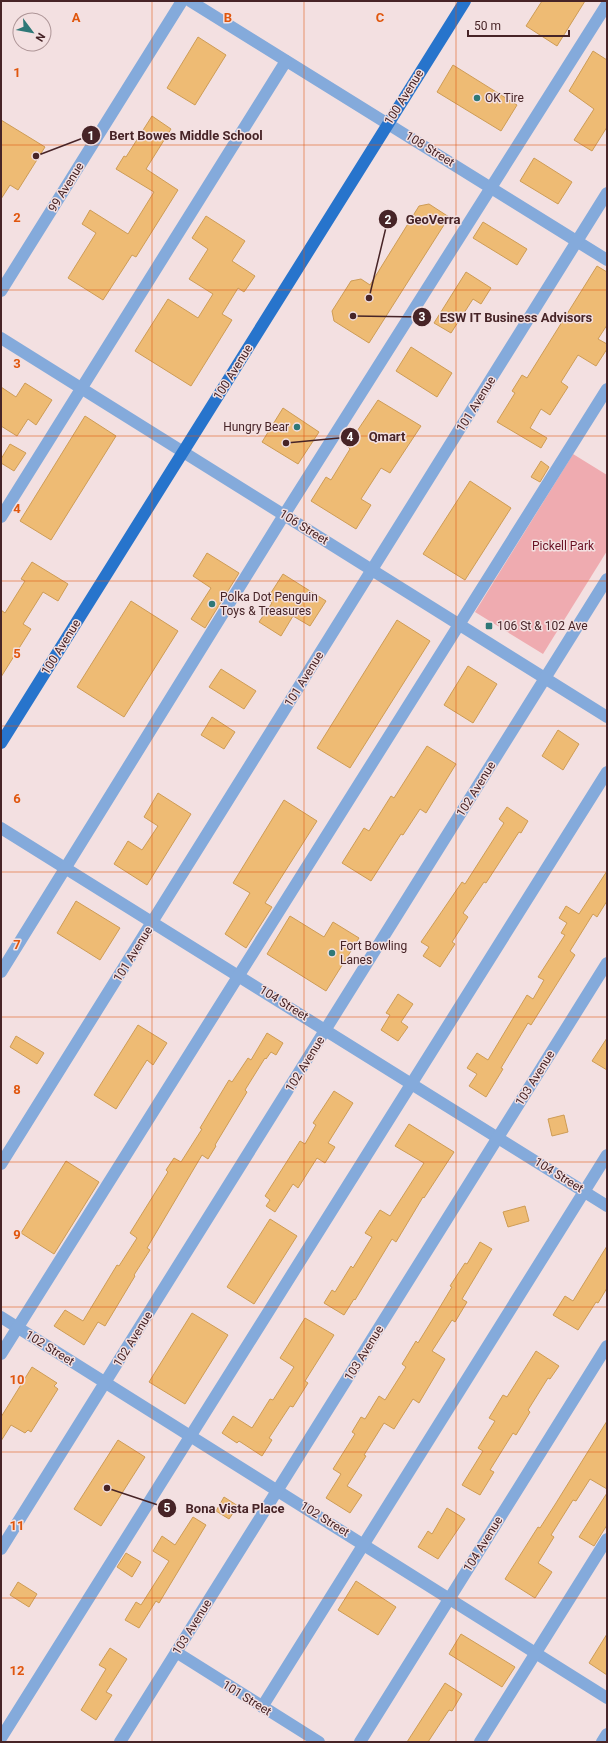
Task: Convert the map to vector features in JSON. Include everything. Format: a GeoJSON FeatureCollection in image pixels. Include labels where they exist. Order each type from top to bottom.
{"type":"FeatureCollection","features":[{"type":"Feature","properties":{"kind":"main road","name":"100 Avenue"},"geometry":{"type":"LineString","coordinates":[[1,743],[465,1]]}},
{"type":"Feature","properties":{"kind":"street","name":"99 Avenue"},"geometry":{"type":"LineString","coordinates":[[1,291],[182,1]]}},
{"type":"Feature","properties":{"kind":"street","name":"108 Street"},"geometry":{"type":"LineString","coordinates":[[190,1],[607,260]]}},
{"type":"Feature","properties":{"kind":"street"},"geometry":{"type":"LineString","coordinates":[[1,972],[284,515],[607,4]]}},
{"type":"Feature","properties":{"kind":"street"},"geometry":{"type":"LineString","coordinates":[[1,517],[286,61]]}},
{"type":"Feature","properties":{"kind":"street","name":"101 Avenue"},"geometry":{"type":"LineString","coordinates":[[1,1164],[607,193]]}},
{"type":"Feature","properties":{"kind":"street","name":"106 Street"},"geometry":{"type":"LineString","coordinates":[[1,338],[607,717]]}},
{"type":"Feature","properties":{"kind":"street"},"geometry":{"type":"LineString","coordinates":[[1,1354],[607,389]]}},
{"type":"Feature","properties":{"kind":"street","name":"102 Avenue"},"geometry":{"type":"LineString","coordinates":[[1,1549],[607,579]]}},
{"type":"Feature","properties":{"kind":"street"},"geometry":{"type":"LineString","coordinates":[[1,1738],[607,772]]}},
{"type":"Feature","properties":{"kind":"street","name":"104 Street"},"geometry":{"type":"LineString","coordinates":[[1,828],[239,975],[607,1206]]}},
{"type":"Feature","properties":{"kind":"street","name":"103 Avenue"},"geometry":{"type":"LineString","coordinates":[[120,1742],[607,963]]}},
{"type":"Feature","properties":{"kind":"street"},"geometry":{"type":"LineString","coordinates":[[262,1707],[607,1154]]}},
{"type":"Feature","properties":{"kind":"street","name":"102 Street"},"geometry":{"type":"LineString","coordinates":[[1,1317],[607,1698]]}},
{"type":"Feature","properties":{"kind":"street","name":"104 Avenue"},"geometry":{"type":"LineString","coordinates":[[360,1742],[607,1346]]}},
{"type":"Feature","properties":{"kind":"street"},"geometry":{"type":"LineString","coordinates":[[480,1742],[607,1539]]}},
{"type":"Feature","properties":{"kind":"street","name":"101 Street"},"geometry":{"type":"LineString","coordinates":[[176,1652],[319,1742]]}},
{"type":"Feature","properties":{"kind":"street"},"geometry":{"type":"LineString","coordinates":[[602,1742],[607,1734]]}},
{"type":"Feature","properties":{"kind":"green space","name":"Pickell Park"},"geometry":{"type":"Polygon","coordinates":[[[573,454],[607,475],[607,551],[543,654],[475,612],[573,454]]]}},
{"type":"Feature","properties":{"kind":"building"},"geometry":{"type":"Polygon","coordinates":[[[542,1],[585,1],[557,46],[526,26],[542,1]]]}},
{"type":"Feature","properties":{"kind":"building"},"geometry":{"type":"Polygon","coordinates":[[[198,37],[226,55],[195,105],[167,88],[198,37]]]}},
{"type":"Feature","properties":{"kind":"building"},"geometry":{"type":"Polygon","coordinates":[[[593,51],[607,60],[607,127],[592,151],[574,140],[594,109],[569,91],[593,51]]]}},
{"type":"Feature","properties":{"kind":"building","name":"OK Tire"},"geometry":{"type":"Polygon","coordinates":[[[453,65],[517,105],[501,131],[437,92],[453,65]]]}},
{"type":"Feature","properties":{"kind":"building"},"geometry":{"type":"Polygon","coordinates":[[[152,116],[171,129],[146,169],[178,190],[136,257],[132,255],[103,300],[68,278],[96,233],[82,224],[90,210],[128,234],[154,192],[116,169],[124,156],[126,157],[152,116]]]}},
{"type":"Feature","properties":{"kind":"building"},"geometry":{"type":"Polygon","coordinates":[[[1,120],[45,147],[18,190],[10,185],[1,199],[1,120]]]}},
{"type":"Feature","properties":{"kind":"building"},"geometry":{"type":"Polygon","coordinates":[[[534,158],[572,182],[558,204],[520,181],[534,158]]]}},
{"type":"Feature","properties":{"kind":"building"},"geometry":{"type":"Polygon","coordinates":[[[429,204],[449,217],[369,343],[334,321],[332,311],[351,281],[361,279],[370,285],[419,206],[429,204]]]}},
{"type":"Feature","properties":{"kind":"building"},"geometry":{"type":"Polygon","coordinates":[[[206,216],[245,241],[232,261],[255,276],[244,292],[238,288],[222,314],[232,320],[191,386],[135,351],[168,299],[198,318],[213,294],[189,279],[208,249],[192,238],[206,216]]]}},
{"type":"Feature","properties":{"kind":"building"},"geometry":{"type":"Polygon","coordinates":[[[483,222],[527,249],[517,265],[473,238],[483,222]]]}},
{"type":"Feature","properties":{"kind":"building"},"geometry":{"type":"Polygon","coordinates":[[[597,266],[607,272],[607,325],[598,339],[607,344],[607,349],[596,366],[578,355],[561,382],[568,387],[550,415],[541,409],[530,428],[547,438],[541,448],[497,422],[515,393],[512,391],[522,375],[527,378],[597,266]]]}},
{"type":"Feature","properties":{"kind":"building"},"geometry":{"type":"Polygon","coordinates":[[[466,272],[491,288],[481,304],[473,299],[451,333],[434,323],[466,272]]]}},
{"type":"Feature","properties":{"kind":"building"},"geometry":{"type":"Polygon","coordinates":[[[411,347],[452,373],[437,397],[396,371],[411,347]]]}},
{"type":"Feature","properties":{"kind":"building"},"geometry":{"type":"Polygon","coordinates":[[[25,383],[52,400],[36,425],[28,419],[17,436],[1,426],[1,387],[16,397],[25,383]]]}},
{"type":"Feature","properties":{"kind":"building"},"geometry":{"type":"Polygon","coordinates":[[[378,400],[421,426],[390,473],[381,468],[361,499],[371,505],[356,529],[311,501],[326,477],[331,480],[350,449],[347,446],[378,400]]]}},
{"type":"Feature","properties":{"kind":"building"},"geometry":{"type":"Polygon","coordinates":[[[283,408],[319,432],[298,464],[262,442],[283,408]]]}},
{"type":"Feature","properties":{"kind":"building"},"geometry":{"type":"Polygon","coordinates":[[[85,416],[116,436],[51,540],[20,521],[85,416]]]}},
{"type":"Feature","properties":{"kind":"building"},"geometry":{"type":"Polygon","coordinates":[[[10,444],[26,453],[14,471],[1,463],[1,459],[10,444]]]}},
{"type":"Feature","properties":{"kind":"building"},"geometry":{"type":"Polygon","coordinates":[[[541,461],[549,467],[540,482],[531,477],[541,461]]]}},
{"type":"Feature","properties":{"kind":"building"},"geometry":{"type":"Polygon","coordinates":[[[470,481],[511,508],[465,580],[423,554],[470,481]]]}},
{"type":"Feature","properties":{"kind":"building","name":"Polka Dot Penguin Toys & Treasures"},"geometry":{"type":"Polygon","coordinates":[[[207,553],[239,573],[205,628],[191,619],[211,588],[193,576],[207,553]]]}},
{"type":"Feature","properties":{"kind":"building"},"geometry":{"type":"Polygon","coordinates":[[[32,562],[68,584],[58,601],[43,592],[23,624],[31,629],[1,677],[1,610],[5,613],[25,581],[21,579],[32,562]]]}},
{"type":"Feature","properties":{"kind":"building"},"geometry":{"type":"Polygon","coordinates":[[[283,574],[326,601],[310,626],[293,616],[281,636],[259,622],[272,603],[267,599],[283,574]]]}},
{"type":"Feature","properties":{"kind":"building"},"geometry":{"type":"Polygon","coordinates":[[[131,601],[178,631],[124,717],[77,687],[131,601]]]}},
{"type":"Feature","properties":{"kind":"building"},"geometry":{"type":"Polygon","coordinates":[[[397,620],[430,641],[350,768],[317,748],[397,620]]]}},
{"type":"Feature","properties":{"kind":"building"},"geometry":{"type":"Polygon","coordinates":[[[468,666],[497,684],[473,723],[444,705],[468,666]]]}},
{"type":"Feature","properties":{"kind":"building"},"geometry":{"type":"Polygon","coordinates":[[[221,669],[256,691],[244,709],[209,687],[221,669]]]}},
{"type":"Feature","properties":{"kind":"building"},"geometry":{"type":"Polygon","coordinates":[[[212,717],[235,732],[224,749],[201,735],[212,717]]]}},
{"type":"Feature","properties":{"kind":"building"},"geometry":{"type":"Polygon","coordinates":[[[558,730],[579,744],[563,770],[542,756],[558,730]]]}},
{"type":"Feature","properties":{"kind":"building"},"geometry":{"type":"Polygon","coordinates":[[[427,746],[456,764],[426,813],[420,809],[403,835],[401,834],[371,881],[342,863],[364,828],[369,831],[391,796],[394,798],[427,746]]]}},
{"type":"Feature","properties":{"kind":"building"},"geometry":{"type":"Polygon","coordinates":[[[158,793],[191,814],[147,885],[114,864],[128,841],[142,850],[158,826],[144,817],[158,793]]]}},
{"type":"Feature","properties":{"kind":"building"},"geometry":{"type":"Polygon","coordinates":[[[284,800],[317,821],[265,903],[272,907],[246,948],[225,934],[250,893],[233,883],[284,800]]]}},
{"type":"Feature","properties":{"kind":"building"},"geometry":{"type":"Polygon","coordinates":[[[507,807],[528,821],[521,833],[519,832],[486,883],[484,882],[463,913],[468,917],[452,942],[455,944],[440,967],[423,956],[429,947],[421,942],[462,882],[465,884],[504,823],[499,819],[507,807]]]}},
{"type":"Feature","properties":{"kind":"building"},"geometry":{"type":"Polygon","coordinates":[[[607,871],[607,901],[597,917],[593,914],[570,951],[575,955],[531,1025],[528,1023],[501,1068],[503,1069],[486,1097],[469,1086],[477,1074],[467,1068],[477,1053],[488,1060],[527,995],[533,999],[544,980],[538,977],[565,935],[561,933],[567,923],[559,918],[566,906],[579,914],[607,871]]]}},
{"type":"Feature","properties":{"kind":"building"},"geometry":{"type":"Polygon","coordinates":[[[76,901],[120,928],[100,960],[57,933],[76,901]]]}},
{"type":"Feature","properties":{"kind":"building"},"geometry":{"type":"Polygon","coordinates":[[[290,916],[324,937],[333,922],[359,938],[326,991],[267,954],[290,916]]]}},
{"type":"Feature","properties":{"kind":"building"},"geometry":{"type":"Polygon","coordinates":[[[398,994],[413,1004],[401,1022],[408,1027],[398,1041],[381,1030],[390,1015],[386,1013],[398,994]]]}},
{"type":"Feature","properties":{"kind":"building"},"geometry":{"type":"Polygon","coordinates":[[[138,1025],[167,1043],[153,1065],[147,1060],[116,1109],[94,1095],[138,1025]]]}},
{"type":"Feature","properties":{"kind":"building"},"geometry":{"type":"Polygon","coordinates":[[[267,1033],[283,1043],[276,1055],[271,1052],[266,1059],[265,1058],[245,1090],[247,1092],[208,1159],[202,1155],[147,1248],[150,1250],[105,1326],[98,1322],[84,1345],[54,1326],[65,1310],[83,1321],[117,1265],[119,1266],[137,1238],[130,1233],[168,1172],[166,1170],[174,1158],[181,1162],[202,1129],[200,1128],[229,1080],[232,1082],[248,1058],[251,1060],[267,1033]]]}},
{"type":"Feature","properties":{"kind":"building"},"geometry":{"type":"Polygon","coordinates":[[[16,1036],[44,1053],[37,1064],[10,1047],[16,1036]]]}},
{"type":"Feature","properties":{"kind":"building"},"geometry":{"type":"Polygon","coordinates":[[[607,1038],[607,1070],[592,1061],[607,1038]]]}},
{"type":"Feature","properties":{"kind":"building"},"geometry":{"type":"Polygon","coordinates":[[[334,1091],[353,1103],[328,1143],[335,1147],[325,1163],[317,1158],[298,1188],[293,1184],[275,1212],[266,1206],[270,1200],[265,1196],[300,1141],[305,1144],[316,1125],[313,1123],[334,1091]]]}},
{"type":"Feature","properties":{"kind":"building"},"geometry":{"type":"Polygon","coordinates":[[[564,1115],[568,1132],[552,1136],[548,1119],[564,1115]]]}},
{"type":"Feature","properties":{"kind":"building"},"geometry":{"type":"Polygon","coordinates":[[[409,1124],[454,1152],[424,1198],[423,1197],[396,1242],[392,1239],[355,1300],[354,1299],[344,1315],[324,1303],[332,1290],[335,1292],[351,1266],[353,1268],[372,1237],[365,1233],[380,1210],[390,1216],[424,1163],[395,1146],[409,1124]]]}},
{"type":"Feature","properties":{"kind":"building"},"geometry":{"type":"Polygon","coordinates":[[[66,1161],[99,1182],[54,1254],[21,1233],[66,1161]]]}},
{"type":"Feature","properties":{"kind":"building"},"geometry":{"type":"Polygon","coordinates":[[[525,1206],[529,1221],[508,1227],[503,1212],[525,1206]]]}},
{"type":"Feature","properties":{"kind":"building"},"geometry":{"type":"Polygon","coordinates":[[[270,1219],[297,1236],[254,1304],[227,1287],[270,1219]]]}},
{"type":"Feature","properties":{"kind":"building"},"geometry":{"type":"Polygon","coordinates":[[[480,1242],[492,1249],[462,1299],[467,1302],[455,1322],[452,1320],[432,1351],[445,1359],[419,1403],[413,1399],[394,1429],[384,1423],[364,1455],[366,1456],[347,1486],[362,1495],[350,1513],[326,1498],[341,1474],[333,1469],[355,1434],[352,1432],[361,1417],[365,1419],[379,1396],[385,1400],[406,1367],[402,1364],[416,1341],[418,1343],[452,1287],[450,1286],[465,1263],[467,1264],[480,1242]]]}},
{"type":"Feature","properties":{"kind":"building"},"geometry":{"type":"Polygon","coordinates":[[[607,1246],[607,1288],[578,1330],[553,1315],[565,1296],[573,1301],[607,1246]]]}},
{"type":"Feature","properties":{"kind":"building"},"geometry":{"type":"Polygon","coordinates":[[[192,1313],[228,1335],[185,1404],[149,1382],[192,1313]]]}},
{"type":"Feature","properties":{"kind":"building"},"geometry":{"type":"Polygon","coordinates":[[[305,1318],[334,1335],[305,1381],[308,1383],[293,1407],[290,1406],[269,1438],[272,1440],[262,1456],[239,1441],[237,1443],[222,1433],[233,1416],[252,1428],[270,1399],[273,1400],[294,1367],[280,1358],[305,1318]]]}},
{"type":"Feature","properties":{"kind":"building"},"geometry":{"type":"Polygon","coordinates":[[[536,1351],[559,1366],[550,1379],[548,1378],[528,1410],[530,1412],[516,1435],[513,1433],[490,1470],[494,1472],[480,1495],[462,1485],[483,1451],[478,1448],[495,1421],[489,1418],[503,1395],[507,1397],[536,1351]]]}},
{"type":"Feature","properties":{"kind":"building"},"geometry":{"type":"Polygon","coordinates":[[[32,1367],[57,1383],[54,1386],[58,1389],[31,1432],[28,1430],[25,1433],[11,1425],[1,1441],[1,1417],[32,1367]]]}},
{"type":"Feature","properties":{"kind":"building"},"geometry":{"type":"Polygon","coordinates":[[[607,1421],[607,1489],[590,1479],[576,1501],[573,1500],[551,1535],[554,1537],[538,1563],[552,1572],[535,1598],[505,1579],[538,1527],[540,1528],[607,1421]]]}},
{"type":"Feature","properties":{"kind":"building"},"geometry":{"type":"Polygon","coordinates":[[[118,1440],[145,1457],[101,1526],[74,1509],[118,1440]]]}},
{"type":"Feature","properties":{"kind":"building"},"geometry":{"type":"Polygon","coordinates":[[[607,1493],[607,1525],[594,1546],[579,1537],[607,1493]]]}},
{"type":"Feature","properties":{"kind":"building"},"geometry":{"type":"Polygon","coordinates":[[[224,1497],[238,1506],[229,1519],[216,1511],[224,1497]]]}},
{"type":"Feature","properties":{"kind":"building"},"geometry":{"type":"Polygon","coordinates":[[[447,1508],[465,1519],[438,1559],[418,1547],[428,1531],[432,1534],[447,1508]]]}},
{"type":"Feature","properties":{"kind":"building"},"geometry":{"type":"Polygon","coordinates":[[[193,1517],[206,1525],[159,1603],[156,1601],[139,1628],[125,1620],[136,1602],[141,1605],[169,1561],[153,1551],[162,1536],[175,1545],[193,1517]]]}},
{"type":"Feature","properties":{"kind":"building"},"geometry":{"type":"Polygon","coordinates":[[[126,1553],[141,1562],[132,1577],[117,1567],[126,1553]]]}},
{"type":"Feature","properties":{"kind":"building"},"geometry":{"type":"Polygon","coordinates":[[[356,1581],[396,1607],[378,1635],[338,1610],[356,1581]]]}},
{"type":"Feature","properties":{"kind":"building"},"geometry":{"type":"Polygon","coordinates":[[[18,1582],[37,1594],[29,1607],[10,1595],[18,1582]]]}},
{"type":"Feature","properties":{"kind":"building"},"geometry":{"type":"Polygon","coordinates":[[[461,1634],[515,1667],[502,1687],[449,1654],[461,1634]]]}},
{"type":"Feature","properties":{"kind":"building"},"geometry":{"type":"Polygon","coordinates":[[[607,1634],[607,1675],[589,1663],[607,1634]]]}},
{"type":"Feature","properties":{"kind":"building"},"geometry":{"type":"Polygon","coordinates":[[[110,1648],[127,1659],[106,1692],[112,1695],[96,1720],[81,1710],[106,1669],[99,1665],[110,1648]]]}},
{"type":"Feature","properties":{"kind":"building"},"geometry":{"type":"Polygon","coordinates":[[[445,1683],[462,1694],[452,1711],[449,1710],[428,1742],[407,1742],[445,1683]]]}},
{"type":"Feature","properties":{"kind":"place","name":"OK Tire"},"geometry":{"type":"Point","coordinates":[477,98]}},
{"type":"Feature","properties":{"kind":"place","name":"Bert Bowes Middle School"},"geometry":{"type":"Point","coordinates":[36,156]}},
{"type":"Feature","properties":{"kind":"place","name":"GeoVerra"},"geometry":{"type":"Point","coordinates":[369,298]}},
{"type":"Feature","properties":{"kind":"place","name":"ESW IT Business Advisors"},"geometry":{"type":"Point","coordinates":[353,316]}},
{"type":"Feature","properties":{"kind":"place","name":"Hungry Bear"},"geometry":{"type":"Point","coordinates":[297,427]}},
{"type":"Feature","properties":{"kind":"place","name":"Qmart"},"geometry":{"type":"Point","coordinates":[286,443]}},
{"type":"Feature","properties":{"kind":"place","name":"Polka Dot Penguin Toys & Treasures"},"geometry":{"type":"Point","coordinates":[212,604]}},
{"type":"Feature","properties":{"kind":"place","name":"106 St & 102 Ave"},"geometry":{"type":"Point","coordinates":[489,626]}},
{"type":"Feature","properties":{"kind":"place","name":"Fort Bowling Lanes"},"geometry":{"type":"Point","coordinates":[332,953]}},
{"type":"Feature","properties":{"kind":"place","name":"Bona Vista Place"},"geometry":{"type":"Point","coordinates":[107,1488]}}]}
